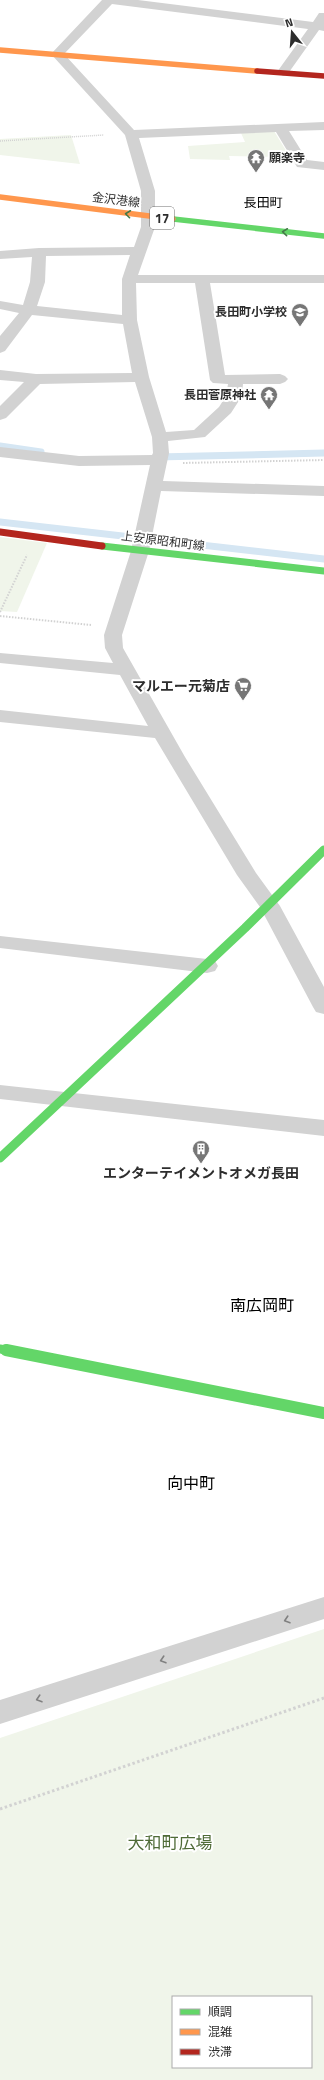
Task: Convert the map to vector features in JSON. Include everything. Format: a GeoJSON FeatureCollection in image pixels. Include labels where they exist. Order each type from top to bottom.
{"type":"FeatureCollection","features":[{"type":"Feature","properties":{"kind":"street"},"geometry":{"type":"LineString","coordinates":[[57,54],[109,0],[319,27]]}},
{"type":"Feature","properties":{"kind":"street"},"geometry":{"type":"LineString","coordinates":[[283,72],[319,27],[324,15]]}},
{"type":"Feature","properties":{"kind":"street"},"geometry":{"type":"LineString","coordinates":[[0,50],[324,76]]}},
{"type":"Feature","properties":{"kind":"street"},"geometry":{"type":"LineString","coordinates":[[57,54],[131,134],[148,191],[148,227],[129,279],[130,320],[141,377],[160,450],[140,550],[113,635],[114,648],[161,733],[247,875],[270,906],[324,1007]]}},
{"type":"Feature","properties":{"kind":"street"},"geometry":{"type":"LineString","coordinates":[[131,134],[324,126]]}},
{"type":"Feature","properties":{"kind":"street"},"geometry":{"type":"LineString","coordinates":[[280,127],[302,164],[324,166]]}},
{"type":"Feature","properties":{"kind":"street","name":"金沢港線"},"geometry":{"type":"LineString","coordinates":[[0,197],[149,207],[324,236]]}},
{"type":"Feature","properties":{"kind":"street"},"geometry":{"type":"LineString","coordinates":[[0,255],[40,252],[139,251]]}},
{"type":"Feature","properties":{"kind":"street"},"geometry":{"type":"LineString","coordinates":[[0,348],[5,337],[28,310],[39,281],[40,252]]}},
{"type":"Feature","properties":{"kind":"street"},"geometry":{"type":"LineString","coordinates":[[129,279],[324,279]]}},
{"type":"Feature","properties":{"kind":"street"},"geometry":{"type":"LineString","coordinates":[[202,280],[218,380],[280,379]]}},
{"type":"Feature","properties":{"kind":"street"},"geometry":{"type":"LineString","coordinates":[[0,305],[28,310],[130,320]]}},
{"type":"Feature","properties":{"kind":"street"},"geometry":{"type":"LineString","coordinates":[[0,375],[36,379],[141,377]]}},
{"type":"Feature","properties":{"kind":"street"},"geometry":{"type":"LineString","coordinates":[[0,416],[36,379]]}},
{"type":"Feature","properties":{"kind":"street"},"geometry":{"type":"LineString","coordinates":[[0,452],[79,461],[160,450],[199,434],[225,410],[234,396],[236,380]]}},
{"type":"Feature","properties":{"kind":"street"},"geometry":{"type":"LineString","coordinates":[[153,486],[324,491]]}},
{"type":"Feature","properties":{"kind":"street","name":"上安原昭和町線"},"geometry":{"type":"LineString","coordinates":[[0,532],[324,571]]}},
{"type":"Feature","properties":{"kind":"street"},"geometry":{"type":"LineString","coordinates":[[0,658],[126,670]]}},
{"type":"Feature","properties":{"kind":"street"},"geometry":{"type":"LineString","coordinates":[[0,716],[161,733]]}},
{"type":"Feature","properties":{"kind":"street"},"geometry":{"type":"LineString","coordinates":[[0,1158],[58,1100],[207,966],[270,906],[324,850]]}},
{"type":"Feature","properties":{"kind":"street"},"geometry":{"type":"LineString","coordinates":[[0,942],[207,966]]}},
{"type":"Feature","properties":{"kind":"street"},"geometry":{"type":"LineString","coordinates":[[0,1092],[58,1100],[324,1128]]}},
{"type":"Feature","properties":{"kind":"street"},"geometry":{"type":"LineString","coordinates":[[0,1349],[324,1413]]}},
{"type":"Feature","properties":{"kind":"street"},"geometry":{"type":"LineString","coordinates":[[0,1712],[324,1608]]}},
{"type":"Feature","properties":{"kind":"path"},"geometry":{"type":"LineString","coordinates":[[0,141],[131,134]]}},
{"type":"Feature","properties":{"kind":"path"},"geometry":{"type":"LineString","coordinates":[[160,450],[186,464],[324,460]]}},
{"type":"Feature","properties":{"kind":"path"},"geometry":{"type":"LineString","coordinates":[[0,612],[37,536]]}},
{"type":"Feature","properties":{"kind":"path"},"geometry":{"type":"LineString","coordinates":[[0,616],[116,627]]}},
{"type":"Feature","properties":{"kind":"path"},"geometry":{"type":"LineString","coordinates":[[0,1809],[324,1698]]}},
{"type":"Feature","properties":{"kind":"green space"},"geometry":{"type":"Polygon","coordinates":[[[274,131],[293,162],[283,162],[281,157],[229,156],[230,160],[190,159],[188,146],[245,142],[241,133],[274,131]]]}},
{"type":"Feature","properties":{"kind":"green space"},"geometry":{"type":"Polygon","coordinates":[[[71,135],[80,164],[0,155],[0,139],[71,135]]]}},
{"type":"Feature","properties":{"kind":"green space"},"geometry":{"type":"Polygon","coordinates":[[[0,537],[47,543],[17,612],[0,611],[0,537]]]}},
{"type":"Feature","properties":{"kind":"green space","name":"大和町広場"},"geometry":{"type":"Polygon","coordinates":[[[324,1629],[324,2080],[0,2080],[0,1738],[324,1629]]]}},
{"type":"Feature","properties":{"kind":"waterway"},"geometry":{"type":"LineString","coordinates":[[0,446],[41,452]]}},
{"type":"Feature","properties":{"kind":"waterway"},"geometry":{"type":"LineString","coordinates":[[157,457],[324,453]]}},
{"type":"Feature","properties":{"kind":"waterway"},"geometry":{"type":"LineString","coordinates":[[0,522],[324,559]]}},
{"type":"Feature","properties":{"kind":"traffic: fast"},"geometry":{"type":"LineString","coordinates":[[173,219],[324,236]]}},
{"type":"Feature","properties":{"kind":"traffic: fast"},"geometry":{"type":"LineString","coordinates":[[102,546],[324,571]]}},
{"type":"Feature","properties":{"kind":"traffic: fast"},"geometry":{"type":"LineString","coordinates":[[0,1158],[80,1081],[204,967],[285,890],[324,850]]}},
{"type":"Feature","properties":{"kind":"traffic: fast"},"geometry":{"type":"LineString","coordinates":[[0,1349],[324,1413]]}},
{"type":"Feature","properties":{"kind":"traffic: slow"},"geometry":{"type":"LineString","coordinates":[[0,50],[257,71]]}},
{"type":"Feature","properties":{"kind":"traffic: slow"},"geometry":{"type":"LineString","coordinates":[[0,197],[173,219]]}},
{"type":"Feature","properties":{"kind":"traffic: jam"},"geometry":{"type":"LineString","coordinates":[[257,71],[324,76]]}},
{"type":"Feature","properties":{"kind":"traffic: jam"},"geometry":{"type":"LineString","coordinates":[[0,532],[102,546]]}},
{"type":"Feature","properties":{"kind":"place","name":"願楽寺"},"geometry":{"type":"Point","coordinates":[256,173]}},
{"type":"Feature","properties":{"kind":"place","name":"長田町小学校"},"geometry":{"type":"Point","coordinates":[300,327]}},
{"type":"Feature","properties":{"kind":"place","name":"長田菅原神社"},"geometry":{"type":"Point","coordinates":[269,410]}},
{"type":"Feature","properties":{"kind":"place","name":"マルエー元菊店"},"geometry":{"type":"Point","coordinates":[243,701]}},
{"type":"Feature","properties":{"kind":"place","name":"エンターテイメントオメガ長田"},"geometry":{"type":"Point","coordinates":[201,1164]}},
{"type":"Feature","properties":{"kind":"district","name":"長田町"},"geometry":{"type":"Point","coordinates":[263,202]}},
{"type":"Feature","properties":{"kind":"district","name":"南広岡町"},"geometry":{"type":"Point","coordinates":[262,1305]}},
{"type":"Feature","properties":{"kind":"district","name":"向中町"},"geometry":{"type":"Point","coordinates":[191,1483]}}]}
